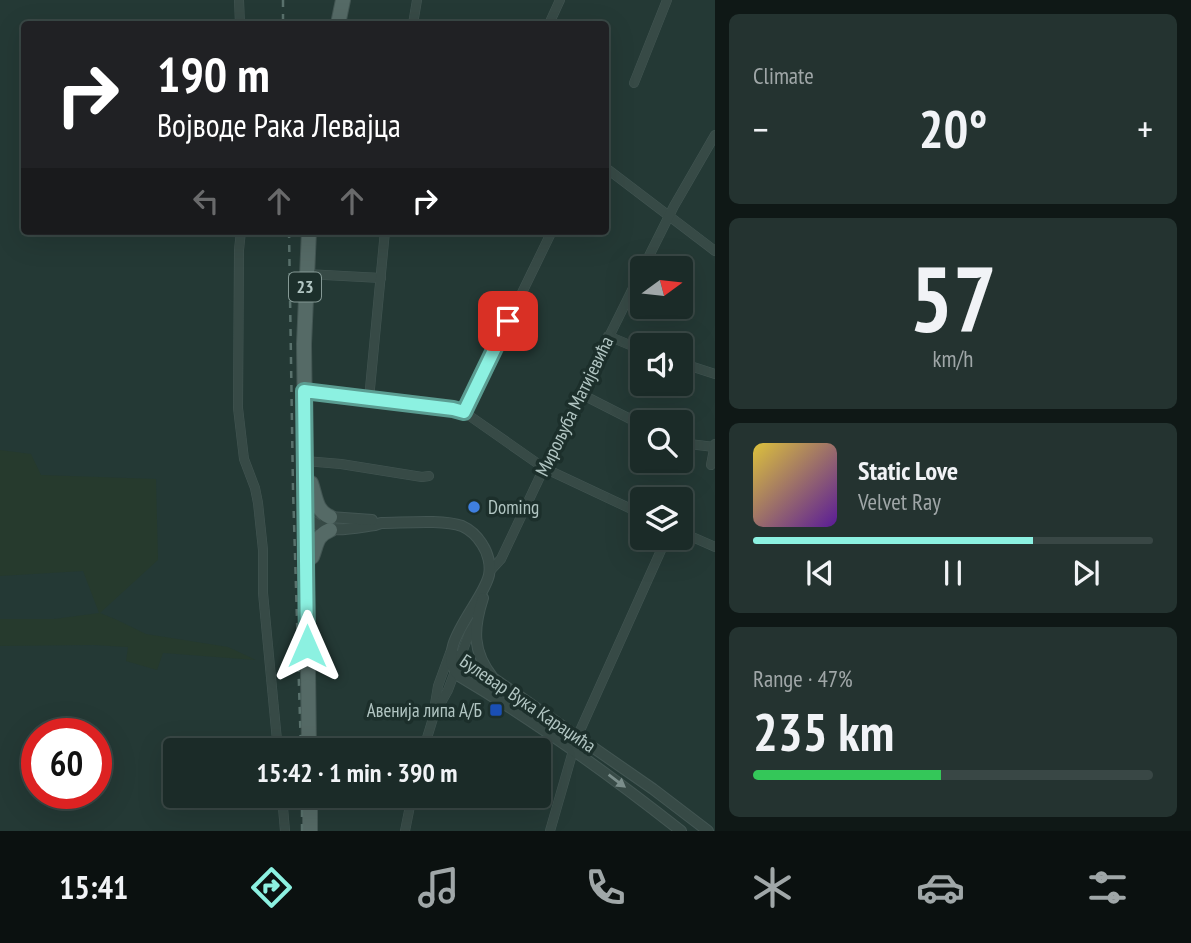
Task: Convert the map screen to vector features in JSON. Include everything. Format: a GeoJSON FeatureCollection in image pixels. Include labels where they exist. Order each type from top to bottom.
{"type":"FeatureCollection","features":[{"type":"Feature","properties":{"kind":"main road"},"geometry":{"type":"LineString","coordinates":[[339,21],[343,0]]}},
{"type":"Feature","properties":{"kind":"main road","name":"23"},"geometry":{"type":"LineString","coordinates":[[309,235],[304,391],[308,522],[306,567],[309,738]]}},
{"type":"Feature","properties":{"kind":"main road"},"geometry":{"type":"LineString","coordinates":[[305,467],[320,511],[330,523],[318,537],[312,559],[306,567]]}},
{"type":"Feature","properties":{"kind":"main road"},"geometry":{"type":"LineString","coordinates":[[310,808],[310,831]]}},
{"type":"Feature","properties":{"kind":"street"},"geometry":{"type":"LineString","coordinates":[[239,0],[240,21]]}},
{"type":"Feature","properties":{"kind":"street"},"geometry":{"type":"LineString","coordinates":[[414,21],[417,0]]}},
{"type":"Feature","properties":{"kind":"street"},"geometry":{"type":"LineString","coordinates":[[550,21],[560,0]]}},
{"type":"Feature","properties":{"kind":"street"},"geometry":{"type":"LineString","coordinates":[[634,83],[667,0]]}},
{"type":"Feature","properties":{"kind":"street","name":"Мирољуба Матијевића"},"geometry":{"type":"LineString","coordinates":[[649,256],[715,135]]}},
{"type":"Feature","properties":{"kind":"street"},"geometry":{"type":"LineString","coordinates":[[609,170],[715,251]]}},
{"type":"Feature","properties":{"kind":"street"},"geometry":{"type":"LineString","coordinates":[[241,235],[238,408],[244,459],[255,488],[259,515],[263,550],[263,593],[277,738]]}},
{"type":"Feature","properties":{"kind":"street"},"geometry":{"type":"LineString","coordinates":[[369,399],[385,235]]}},
{"type":"Feature","properties":{"kind":"street"},"geometry":{"type":"LineString","coordinates":[[464,412],[550,235]]}},
{"type":"Feature","properties":{"kind":"street"},"geometry":{"type":"LineString","coordinates":[[306,274],[381,278]]}},
{"type":"Feature","properties":{"kind":"street","name":"Мирољуба Матијевића"},"geometry":{"type":"LineString","coordinates":[[455,655],[463,623],[484,588],[490,571],[501,559],[630,294]]}},
{"type":"Feature","properties":{"kind":"street"},"geometry":{"type":"LineString","coordinates":[[608,336],[630,345]]}},
{"type":"Feature","properties":{"kind":"street"},"geometry":{"type":"LineString","coordinates":[[693,367],[715,374]]}},
{"type":"Feature","properties":{"kind":"street"},"geometry":{"type":"LineString","coordinates":[[304,391],[464,412],[544,468],[630,508]]}},
{"type":"Feature","properties":{"kind":"street"},"geometry":{"type":"LineString","coordinates":[[581,394],[630,419]]}},
{"type":"Feature","properties":{"kind":"street"},"geometry":{"type":"LineString","coordinates":[[693,444],[715,445],[712,465]]}},
{"type":"Feature","properties":{"kind":"street"},"geometry":{"type":"LineString","coordinates":[[305,467],[341,464],[429,476]]}},
{"type":"Feature","properties":{"kind":"street"},"geometry":{"type":"LineString","coordinates":[[308,522],[371,520],[381,523],[441,523],[462,526],[481,542],[488,556],[490,571]]}},
{"type":"Feature","properties":{"kind":"street"},"geometry":{"type":"LineString","coordinates":[[693,537],[715,547]]}},
{"type":"Feature","properties":{"kind":"street"},"geometry":{"type":"LineString","coordinates":[[578,735],[661,550]]}},
{"type":"Feature","properties":{"kind":"street"},"geometry":{"type":"LineString","coordinates":[[484,588],[476,634],[485,668],[493,678]]}},
{"type":"Feature","properties":{"kind":"street"},"geometry":{"type":"LineString","coordinates":[[427,738],[438,687],[476,622]]}},
{"type":"Feature","properties":{"kind":"street","name":"Булевар Вука Караџића"},"geometry":{"type":"LineString","coordinates":[[681,831],[624,786],[531,721],[459,676],[452,666],[455,655],[578,735],[708,831]]}},
{"type":"Feature","properties":{"kind":"street"},"geometry":{"type":"LineString","coordinates":[[434,715],[455,672]]}},
{"type":"Feature","properties":{"kind":"street"},"geometry":{"type":"LineString","coordinates":[[550,831],[573,751]]}},
{"type":"Feature","properties":{"kind":"street"},"geometry":{"type":"LineString","coordinates":[[283,808],[285,831]]}},
{"type":"Feature","properties":{"kind":"street"},"geometry":{"type":"LineString","coordinates":[[405,831],[410,808]]}},
{"type":"Feature","properties":{"kind":"green space"},"geometry":{"type":"Polygon","coordinates":[[[0,450],[31,454],[41,475],[156,479],[158,560],[100,613],[146,634],[228,647],[256,660],[163,653],[157,670],[126,661],[128,647],[0,646],[0,619],[54,619],[99,613],[83,571],[0,576],[0,450]]]}},
{"type":"Feature","properties":{"kind":"railway"},"geometry":{"type":"LineString","coordinates":[[283,0],[283,21]]}},
{"type":"Feature","properties":{"kind":"railway"},"geometry":{"type":"LineString","coordinates":[[289,235],[301,738]]}},
{"type":"Feature","properties":{"kind":"railway"},"geometry":{"type":"LineString","coordinates":[[302,808],[302,831]]}},
{"type":"Feature","properties":{"kind":"place","name":"Doming"},"geometry":{"type":"Point","coordinates":[474,507]}},
{"type":"Feature","properties":{"kind":"place","name":"Авенија липа А/Б"},"geometry":{"type":"Point","coordinates":[496,710]}},
{"type":"Feature","properties":{"kind":"route"},"geometry":{"type":"LineString","coordinates":[[307,646],[304,391],[464,412],[508,321]]}}]}
